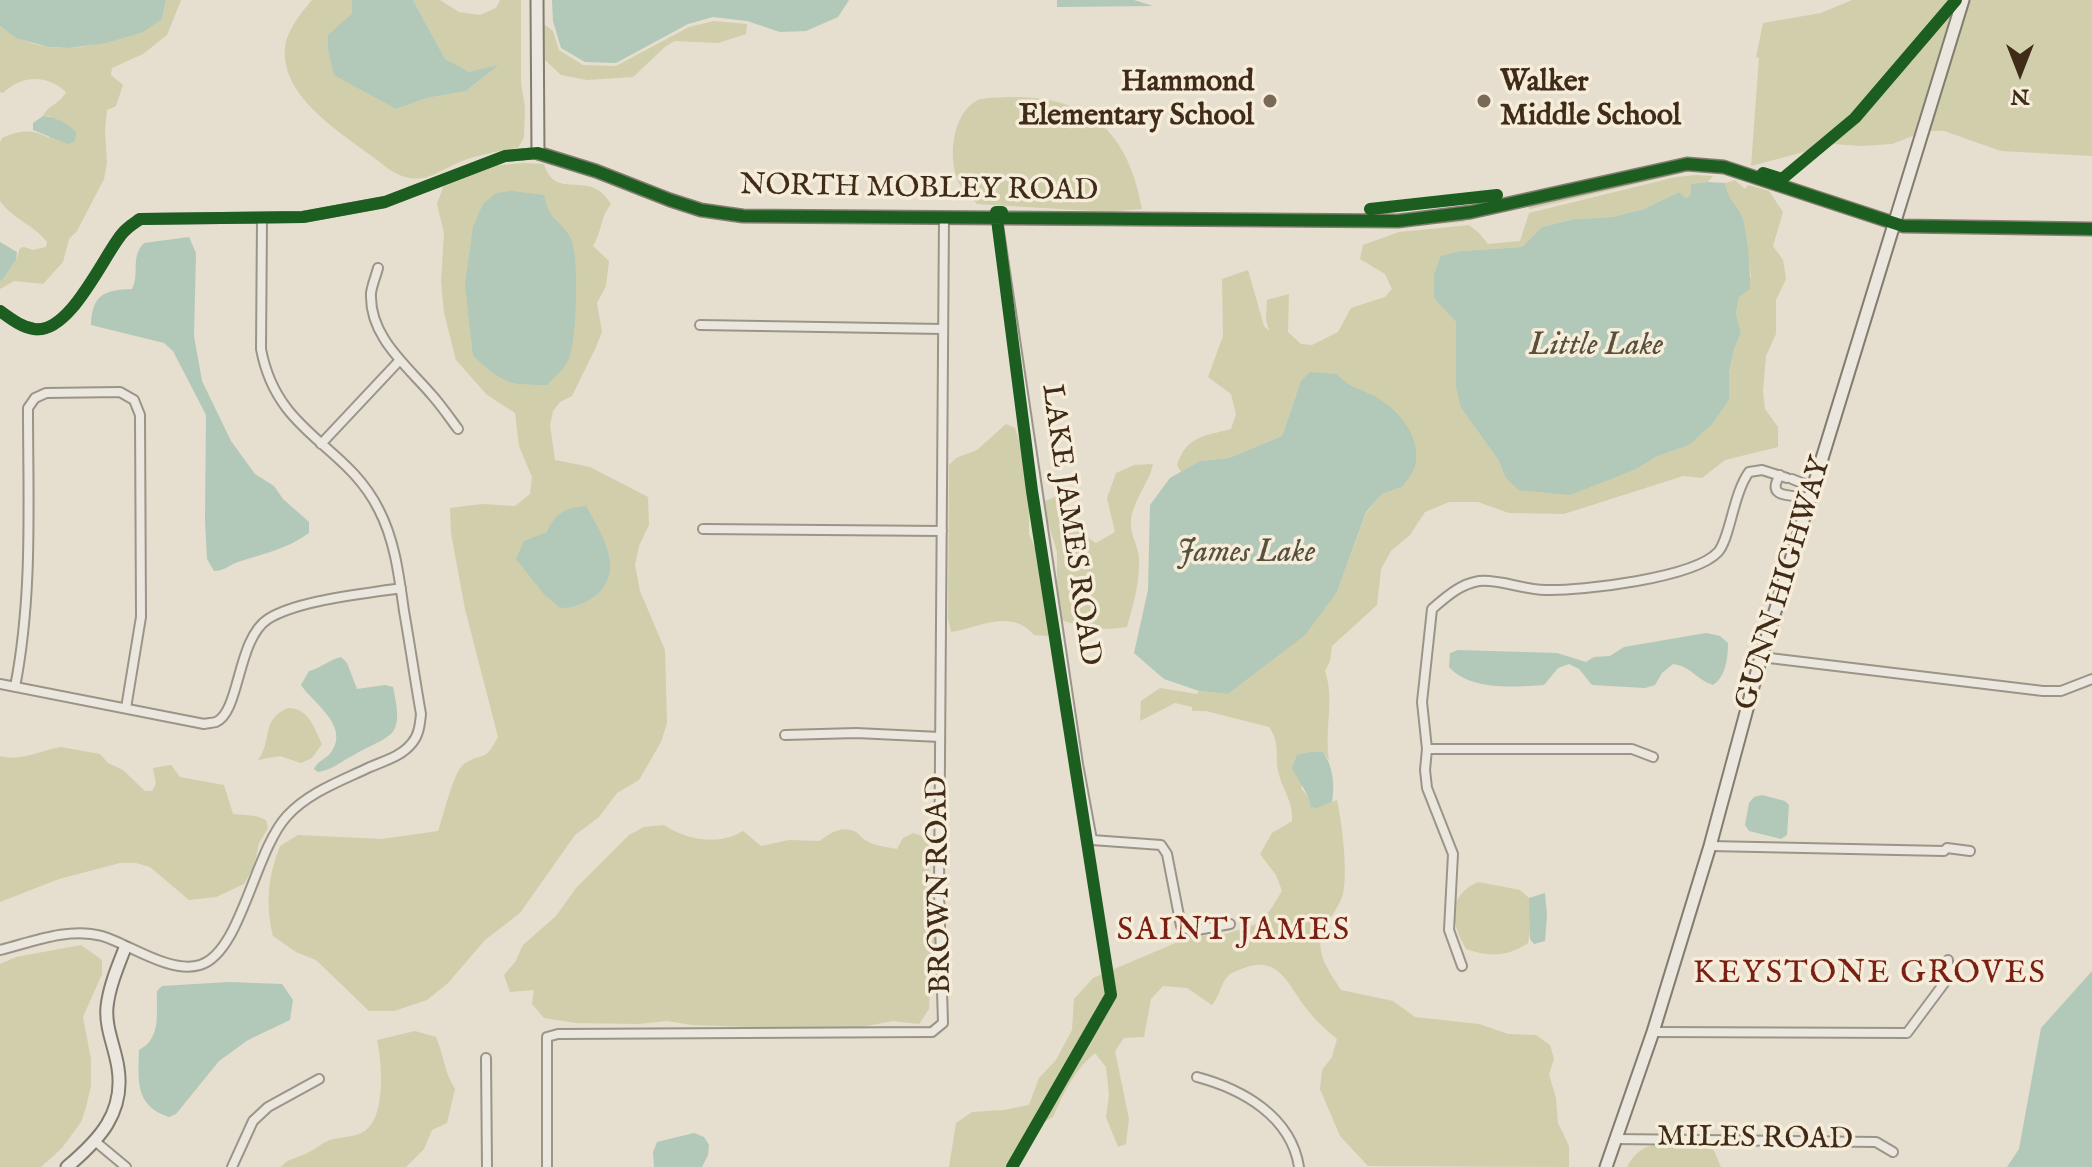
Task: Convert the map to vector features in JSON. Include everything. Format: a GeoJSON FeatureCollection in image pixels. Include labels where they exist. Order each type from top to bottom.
{"type":"FeatureCollection","features":[{"type":"Feature","properties":{"kind":"street"},"geometry":{"type":"LineString","coordinates":[[537,0],[538,153]]}},
{"type":"Feature","properties":{"kind":"street","name":"GUNN HIGHWAY"},"geometry":{"type":"LineString","coordinates":[[1606,1167],[1653,1032],[1710,846],[1761,657],[1963,0]]}},
{"type":"Feature","properties":{"kind":"street","name":"NORTH MOBLEY ROAD"},"geometry":{"type":"LineString","coordinates":[[0,311],[19,324],[35,329],[58,323],[70,311],[123,231],[140,219],[303,217],[385,202],[505,156],[538,153],[701,210],[743,216],[1398,221],[1471,212],[1687,164],[1724,167],[1894,225],[2092,229]]}},
{"type":"Feature","properties":{"kind":"street","name":"BROWN ROAD"},"geometry":{"type":"LineString","coordinates":[[547,1167],[547,1037],[558,1034],[932,1032],[943,1023],[939,892],[944,217]]}},
{"type":"Feature","properties":{"kind":"street","name":"LAKE JAMES ROAD"},"geometry":{"type":"LineString","coordinates":[[997,218],[1092,840],[1161,845],[1167,854],[1181,926],[1192,931],[1230,924]]}},
{"type":"Feature","properties":{"kind":"street"},"geometry":{"type":"LineString","coordinates":[[0,950],[75,933],[102,937],[181,967],[198,966],[213,959],[228,942],[264,851],[288,815],[318,791],[398,755],[412,743],[419,730],[421,714],[401,588],[392,542],[379,508],[357,478],[283,406],[264,366],[261,349],[262,219]]}},
{"type":"Feature","properties":{"kind":"street"},"geometry":{"type":"LineString","coordinates":[[378,268],[371,293],[376,318],[399,361],[431,394],[458,429]]}},
{"type":"Feature","properties":{"kind":"street"},"geometry":{"type":"LineString","coordinates":[[700,325],[943,329]]}},
{"type":"Feature","properties":{"kind":"street"},"geometry":{"type":"LineString","coordinates":[[321,444],[399,361]]}},
{"type":"Feature","properties":{"kind":"street"},"geometry":{"type":"LineString","coordinates":[[15,687],[24,643],[28,599],[28,408],[35,398],[46,393],[120,392],[134,400],[140,415],[141,617],[126,708]]}},
{"type":"Feature","properties":{"kind":"street"},"geometry":{"type":"LineString","coordinates":[[1462,966],[1449,930],[1453,854],[1427,788],[1425,770],[1427,749],[1422,702],[1432,609],[1458,588],[1480,581],[1543,590],[1577,589],[1632,583],[1710,558],[1720,550],[1740,485],[1749,472],[1762,470],[1786,477],[1812,493]]}},
{"type":"Feature","properties":{"kind":"street"},"geometry":{"type":"LineString","coordinates":[[1786,477],[1775,484],[1781,495],[1812,493]]}},
{"type":"Feature","properties":{"kind":"street"},"geometry":{"type":"LineString","coordinates":[[703,529],[942,531]]}},
{"type":"Feature","properties":{"kind":"street"},"geometry":{"type":"LineString","coordinates":[[0,684],[204,724],[216,722],[228,710],[250,639],[265,621],[325,601],[401,588]]}},
{"type":"Feature","properties":{"kind":"street"},"geometry":{"type":"LineString","coordinates":[[1761,657],[2043,691],[2061,691],[2092,679]]}},
{"type":"Feature","properties":{"kind":"street"},"geometry":{"type":"LineString","coordinates":[[785,735],[856,733],[940,737]]}},
{"type":"Feature","properties":{"kind":"street"},"geometry":{"type":"LineString","coordinates":[[1427,749],[1632,749],[1653,757]]}},
{"type":"Feature","properties":{"kind":"street"},"geometry":{"type":"LineString","coordinates":[[1710,846],[1944,851],[1947,848],[1970,851]]}},
{"type":"Feature","properties":{"kind":"street"},"geometry":{"type":"LineString","coordinates":[[67,1167],[96,1142],[110,1121],[118,1094],[119,1069],[109,1032],[107,1007],[125,948]]}},
{"type":"Feature","properties":{"kind":"street"},"geometry":{"type":"LineString","coordinates":[[1653,1032],[1907,1033],[1948,978],[1948,960]]}},
{"type":"Feature","properties":{"kind":"street"},"geometry":{"type":"LineString","coordinates":[[486,1058],[487,1167]]}},
{"type":"Feature","properties":{"kind":"street"},"geometry":{"type":"LineString","coordinates":[[1197,1077],[1224,1084],[1247,1095],[1267,1110],[1292,1145],[1299,1167]]}},
{"type":"Feature","properties":{"kind":"street"},"geometry":{"type":"LineString","coordinates":[[232,1167],[253,1121],[268,1107],[319,1079]]}},
{"type":"Feature","properties":{"kind":"street","name":"MILES ROAD"},"geometry":{"type":"LineString","coordinates":[[1615,1139],[1876,1142],[1893,1152]]}},
{"type":"Feature","properties":{"kind":"street"},"geometry":{"type":"LineString","coordinates":[[96,1142],[126,1167]]}},
{"type":"Feature","properties":{"kind":"shaded area"},"geometry":{"type":"Polygon","coordinates":[[[166,0],[181,0],[167,35],[143,54],[112,68],[111,75],[123,85],[116,106],[107,110],[104,179],[77,231],[69,239],[63,262],[43,284],[14,281],[0,289],[0,279],[3,280],[16,260],[20,248],[33,250],[46,247],[47,242],[0,201],[0,143],[2,138],[20,132],[37,133],[49,138],[50,116],[43,116],[66,92],[51,82],[34,79],[0,92],[0,26],[19,38],[39,45],[80,47],[122,36],[162,19],[166,0]]]}},
{"type":"Feature","properties":{"kind":"shaded area"},"geometry":{"type":"Polygon","coordinates":[[[312,0],[352,0],[352,14],[334,74],[396,109],[427,98],[466,91],[498,66],[469,73],[445,59],[413,0],[440,0],[459,12],[480,15],[496,8],[500,0],[521,0],[521,83],[525,107],[524,137],[518,148],[467,159],[421,178],[402,176],[390,170],[322,118],[294,86],[287,68],[286,41],[295,22],[312,0]]]}},
{"type":"Feature","properties":{"kind":"shaded area"},"geometry":{"type":"Polygon","coordinates":[[[1852,0],[1959,0],[1918,134],[1892,144],[1834,144],[1751,166],[1759,58],[1756,57],[1763,23],[1821,13],[1852,0]]]}},
{"type":"Feature","properties":{"kind":"shaded area"},"geometry":{"type":"Polygon","coordinates":[[[1966,0],[2092,0],[2092,156],[2001,151],[1944,131],[1926,131],[1966,0]]]}},
{"type":"Feature","properties":{"kind":"shaded area"},"geometry":{"type":"Polygon","coordinates":[[[714,21],[747,24],[746,34],[718,43],[675,41],[633,77],[587,80],[561,75],[542,57],[541,22],[553,31],[559,50],[583,65],[616,66],[689,27],[714,21]]]}},
{"type":"Feature","properties":{"kind":"shaded area"},"geometry":{"type":"Polygon","coordinates":[[[1009,97],[1062,103],[1083,111],[1100,123],[1127,158],[1142,209],[1108,212],[977,204],[962,188],[956,175],[953,151],[957,127],[969,106],[978,100],[1009,97]]]}},
{"type":"Feature","properties":{"kind":"shaded area"},"geometry":{"type":"Polygon","coordinates":[[[544,164],[557,182],[593,188],[603,193],[611,204],[593,246],[609,261],[606,286],[597,303],[602,332],[572,396],[560,402],[553,411],[550,425],[555,460],[590,467],[648,497],[649,525],[639,546],[635,565],[640,591],[665,650],[667,723],[661,742],[639,780],[617,793],[599,817],[575,835],[520,913],[485,940],[448,983],[427,1000],[394,1011],[369,1011],[316,960],[296,952],[273,936],[269,913],[270,879],[280,846],[298,835],[382,839],[438,831],[460,769],[486,754],[498,737],[465,609],[451,533],[450,508],[482,504],[515,506],[530,494],[532,477],[519,446],[515,413],[487,395],[456,360],[444,312],[441,282],[444,233],[437,204],[445,182],[492,166],[544,164]]]}},
{"type":"Feature","properties":{"kind":"shaded area"},"geometry":{"type":"Polygon","coordinates":[[[1672,171],[1683,173],[1530,209],[1526,205],[1466,217],[1464,222],[1437,224],[1436,220],[1672,171]]]}},
{"type":"Feature","properties":{"kind":"shaded area"},"geometry":{"type":"Polygon","coordinates":[[[1713,176],[1708,182],[1691,184],[1691,194],[1686,198],[1679,192],[1644,209],[1542,227],[1522,247],[1461,251],[1434,297],[1456,322],[1461,408],[1499,461],[1505,477],[1636,469],[1658,456],[1689,445],[1729,400],[1729,374],[1741,333],[1736,313],[1739,297],[1751,276],[1742,217],[1727,198],[1725,183],[1735,180],[1745,189],[1748,185],[1769,191],[1783,212],[1773,246],[1783,260],[1786,279],[1776,300],[1776,334],[1766,356],[1763,391],[1765,409],[1778,427],[1778,447],[1725,460],[1702,478],[1683,476],[1564,514],[1509,513],[1478,502],[1449,502],[1425,512],[1410,535],[1391,551],[1381,569],[1377,605],[1332,646],[1325,671],[1329,693],[1329,760],[1323,752],[1301,788],[1317,808],[1337,800],[1344,847],[1343,894],[1325,927],[1320,944],[1324,960],[1341,990],[1393,1001],[1415,1017],[1479,1024],[1508,1034],[1536,1035],[1550,1045],[1554,1059],[1549,1074],[1556,1098],[1558,1123],[1569,1146],[1569,1167],[1368,1166],[1340,1136],[1320,1089],[1322,1070],[1332,1057],[1337,1039],[1313,1016],[1283,976],[1268,966],[1258,965],[1230,974],[1212,1005],[1187,988],[1163,986],[1151,999],[1144,1037],[1124,1038],[1115,1051],[1129,1119],[1126,1144],[1118,1147],[1106,1117],[1109,1095],[1106,1067],[1095,1053],[1076,1074],[1053,1117],[1035,1132],[1017,1167],[949,1167],[956,1123],[972,1112],[1029,1105],[1039,1078],[1056,1060],[1072,1030],[1074,999],[1093,978],[1192,936],[1223,935],[1257,924],[1282,891],[1276,875],[1260,854],[1272,833],[1292,821],[1291,808],[1278,771],[1275,738],[1269,727],[1206,711],[1192,711],[1192,707],[1175,703],[1140,721],[1141,701],[1160,688],[1197,694],[1199,691],[1228,694],[1277,656],[1337,592],[1366,513],[1382,494],[1402,487],[1369,393],[1350,388],[1337,374],[1296,395],[1282,436],[1229,458],[1200,461],[1181,472],[1177,465],[1186,448],[1205,436],[1231,429],[1236,414],[1231,394],[1208,377],[1223,336],[1222,279],[1248,270],[1264,326],[1269,331],[1267,300],[1289,294],[1288,332],[1301,344],[1312,345],[1338,332],[1351,308],[1385,297],[1392,289],[1385,274],[1360,259],[1363,245],[1399,232],[1469,225],[1488,244],[1520,241],[1529,213],[1676,177],[1713,176]]]}},
{"type":"Feature","properties":{"kind":"shaded area"},"geometry":{"type":"Polygon","coordinates":[[[1006,424],[1015,428],[1021,447],[1029,502],[1029,534],[1038,555],[1050,628],[1048,636],[1034,635],[1025,627],[1005,621],[951,632],[948,619],[949,465],[956,458],[977,450],[1006,424]]]}},
{"type":"Feature","properties":{"kind":"shaded area"},"geometry":{"type":"Polygon","coordinates":[[[1153,464],[1132,514],[1131,527],[1139,567],[1127,627],[1094,628],[1061,620],[1057,552],[1046,516],[1045,501],[1057,496],[1073,528],[1096,543],[1115,532],[1107,498],[1116,473],[1134,465],[1153,464]]]}},
{"type":"Feature","properties":{"kind":"shaded area"},"geometry":{"type":"Polygon","coordinates":[[[288,708],[306,715],[322,744],[312,758],[301,763],[280,756],[258,760],[270,724],[288,708]]]}},
{"type":"Feature","properties":{"kind":"shaded area"},"geometry":{"type":"Polygon","coordinates":[[[61,747],[100,754],[145,791],[152,791],[156,784],[153,768],[171,765],[180,777],[224,785],[233,814],[266,820],[268,828],[244,884],[216,897],[189,900],[150,867],[120,863],[59,879],[0,902],[0,756],[23,757],[61,747]]]}},
{"type":"Feature","properties":{"kind":"shaded area"},"geometry":{"type":"Polygon","coordinates":[[[664,825],[682,834],[713,840],[743,831],[761,846],[789,840],[820,841],[846,829],[873,844],[897,849],[903,838],[913,833],[930,839],[928,856],[938,950],[930,983],[929,1009],[919,1024],[893,1021],[861,1027],[778,1028],[692,1025],[667,1021],[576,1023],[544,1018],[532,1004],[534,990],[510,992],[504,975],[523,945],[556,916],[576,888],[629,835],[644,827],[664,825]]]}},
{"type":"Feature","properties":{"kind":"shaded area"},"geometry":{"type":"Polygon","coordinates":[[[1478,882],[1520,890],[1529,898],[1531,924],[1528,943],[1498,954],[1466,949],[1457,930],[1454,911],[1461,895],[1478,882]]]}},
{"type":"Feature","properties":{"kind":"shaded area"},"geometry":{"type":"Polygon","coordinates":[[[81,945],[102,960],[102,974],[83,1017],[91,1059],[91,1086],[81,1122],[62,1148],[41,1167],[0,1167],[0,964],[16,957],[81,945]]]}},
{"type":"Feature","properties":{"kind":"shaded area"},"geometry":{"type":"Polygon","coordinates":[[[415,1031],[436,1037],[455,1089],[447,1123],[432,1130],[424,1149],[406,1167],[281,1167],[327,1141],[366,1130],[380,1100],[377,1040],[415,1031]]]}},
{"type":"Feature","properties":{"kind":"shaded area"},"geometry":{"type":"Polygon","coordinates":[[[1654,1145],[1712,1146],[1721,1167],[1627,1167],[1639,1151],[1654,1145]]]}},
{"type":"Feature","properties":{"kind":"water"},"geometry":{"type":"Polygon","coordinates":[[[0,0],[166,0],[162,19],[143,32],[106,43],[69,48],[48,47],[16,38],[0,26],[0,0]]]}},
{"type":"Feature","properties":{"kind":"water"},"geometry":{"type":"Polygon","coordinates":[[[352,0],[413,0],[445,59],[469,72],[499,65],[466,91],[427,98],[396,109],[334,75],[328,35],[352,14],[352,0]]]}},
{"type":"Feature","properties":{"kind":"water"},"geometry":{"type":"Polygon","coordinates":[[[552,0],[849,0],[838,17],[806,31],[780,32],[747,21],[713,17],[688,24],[616,63],[585,62],[561,48],[553,21],[552,0]]]}},
{"type":"Feature","properties":{"kind":"water"},"geometry":{"type":"Polygon","coordinates":[[[1057,0],[1134,0],[1153,6],[1057,7],[1057,0]]]}},
{"type":"Feature","properties":{"kind":"water"},"geometry":{"type":"Polygon","coordinates":[[[43,116],[69,126],[76,132],[75,141],[68,144],[33,130],[33,123],[43,116]]]}},
{"type":"Feature","properties":{"kind":"water","name":"Little Lake"},"geometry":{"type":"Polygon","coordinates":[[[1725,183],[1746,231],[1750,289],[1739,297],[1736,313],[1741,333],[1729,373],[1729,400],[1712,424],[1689,445],[1658,456],[1636,469],[1570,495],[1519,490],[1505,477],[1499,461],[1461,408],[1456,386],[1456,322],[1434,298],[1434,275],[1441,256],[1461,251],[1522,247],[1542,227],[1644,209],[1679,192],[1686,198],[1691,194],[1691,184],[1725,183]]]}},
{"type":"Feature","properties":{"kind":"water"},"geometry":{"type":"Polygon","coordinates":[[[511,191],[544,195],[549,211],[566,231],[573,246],[576,299],[574,337],[568,361],[547,385],[506,381],[473,356],[465,285],[473,227],[483,204],[496,193],[511,191]]]}},
{"type":"Feature","properties":{"kind":"water"},"geometry":{"type":"Polygon","coordinates":[[[189,237],[196,253],[194,336],[202,381],[231,441],[255,474],[274,486],[283,499],[309,522],[309,533],[292,543],[218,571],[214,571],[207,559],[206,415],[173,351],[164,343],[91,325],[97,300],[107,293],[132,289],[137,254],[144,243],[189,237]]]}},
{"type":"Feature","properties":{"kind":"water"},"geometry":{"type":"Polygon","coordinates":[[[0,242],[17,252],[16,260],[2,281],[0,279],[0,242]]]}},
{"type":"Feature","properties":{"kind":"water","name":"James Lake"},"geometry":{"type":"Polygon","coordinates":[[[1310,372],[1337,374],[1348,384],[1378,398],[1396,413],[1415,443],[1414,469],[1402,487],[1382,494],[1366,512],[1337,592],[1305,635],[1228,694],[1199,691],[1164,679],[1134,653],[1148,590],[1150,505],[1170,478],[1200,461],[1229,458],[1282,436],[1301,381],[1310,372]]]}},
{"type":"Feature","properties":{"kind":"water"},"geometry":{"type":"Polygon","coordinates":[[[586,506],[608,554],[608,579],[598,593],[584,603],[560,608],[544,594],[516,559],[524,541],[547,532],[562,513],[586,506]]]}},
{"type":"Feature","properties":{"kind":"water"},"geometry":{"type":"Polygon","coordinates":[[[1706,633],[1720,636],[1728,643],[1723,672],[1713,685],[1673,664],[1662,673],[1655,685],[1645,688],[1592,685],[1579,669],[1569,664],[1558,668],[1544,685],[1520,686],[1481,684],[1458,675],[1449,667],[1450,653],[1458,650],[1557,653],[1586,662],[1594,657],[1610,656],[1624,647],[1706,633]]]}},
{"type":"Feature","properties":{"kind":"water"},"geometry":{"type":"Polygon","coordinates":[[[341,657],[347,663],[357,689],[385,685],[393,687],[396,726],[385,738],[332,768],[318,772],[314,769],[332,751],[336,732],[333,723],[301,685],[309,671],[341,657]]]}},
{"type":"Feature","properties":{"kind":"water"},"geometry":{"type":"Polygon","coordinates":[[[1323,752],[1333,782],[1332,802],[1317,808],[1311,807],[1292,768],[1297,755],[1323,752]]]}},
{"type":"Feature","properties":{"kind":"water"},"geometry":{"type":"Polygon","coordinates":[[[1762,795],[1789,805],[1787,835],[1781,839],[1749,831],[1745,825],[1749,803],[1754,797],[1762,795]]]}},
{"type":"Feature","properties":{"kind":"water"},"geometry":{"type":"Polygon","coordinates":[[[1545,893],[1545,941],[1534,944],[1530,939],[1529,898],[1545,893]]]}},
{"type":"Feature","properties":{"kind":"water"},"geometry":{"type":"Polygon","coordinates":[[[2092,971],[2092,1167],[2007,1167],[2019,1149],[2041,1028],[2092,971]]]}},
{"type":"Feature","properties":{"kind":"water"},"geometry":{"type":"Polygon","coordinates":[[[229,982],[282,984],[293,1000],[290,1020],[248,1040],[219,1061],[176,1114],[169,1117],[158,1112],[144,1099],[138,1072],[139,1050],[155,1032],[157,991],[162,986],[229,982]]]}},
{"type":"Feature","properties":{"kind":"water"},"geometry":{"type":"Polygon","coordinates":[[[694,1133],[704,1137],[709,1145],[702,1167],[654,1167],[653,1152],[657,1142],[694,1133]]]}},
{"type":"Feature","properties":{"kind":"cycle path"},"geometry":{"type":"LineString","coordinates":[[1763,173],[1782,179],[1855,118],[1956,0]]}},
{"type":"Feature","properties":{"kind":"cycle path"},"geometry":{"type":"LineString","coordinates":[[0,311],[34,329],[47,328],[60,320],[84,293],[123,233],[140,219],[303,217],[385,202],[505,156],[538,153],[701,210],[743,216],[1398,221],[1471,212],[1687,164],[1724,167],[1903,226],[2092,229]]}},
{"type":"Feature","properties":{"kind":"cycle path"},"geometry":{"type":"LineString","coordinates":[[1370,209],[1497,195]]}},
{"type":"Feature","properties":{"kind":"cycle path"},"geometry":{"type":"LineString","coordinates":[[1002,212],[996,212],[1032,491],[1111,995],[1012,1167]]}},
{"type":"Feature","properties":{"kind":"place","name":"Hammond Elementary School"},"geometry":{"type":"Point","coordinates":[1270,101]}},
{"type":"Feature","properties":{"kind":"place","name":"Walker Middle School"},"geometry":{"type":"Point","coordinates":[1484,101]}},
{"type":"Feature","properties":{"kind":"district","name":"SAINT JAMES"},"geometry":{"type":"Point","coordinates":[1234,932]}},
{"type":"Feature","properties":{"kind":"district","name":"KEYSTONE GROVES"},"geometry":{"type":"Point","coordinates":[1870,975]}}]}
